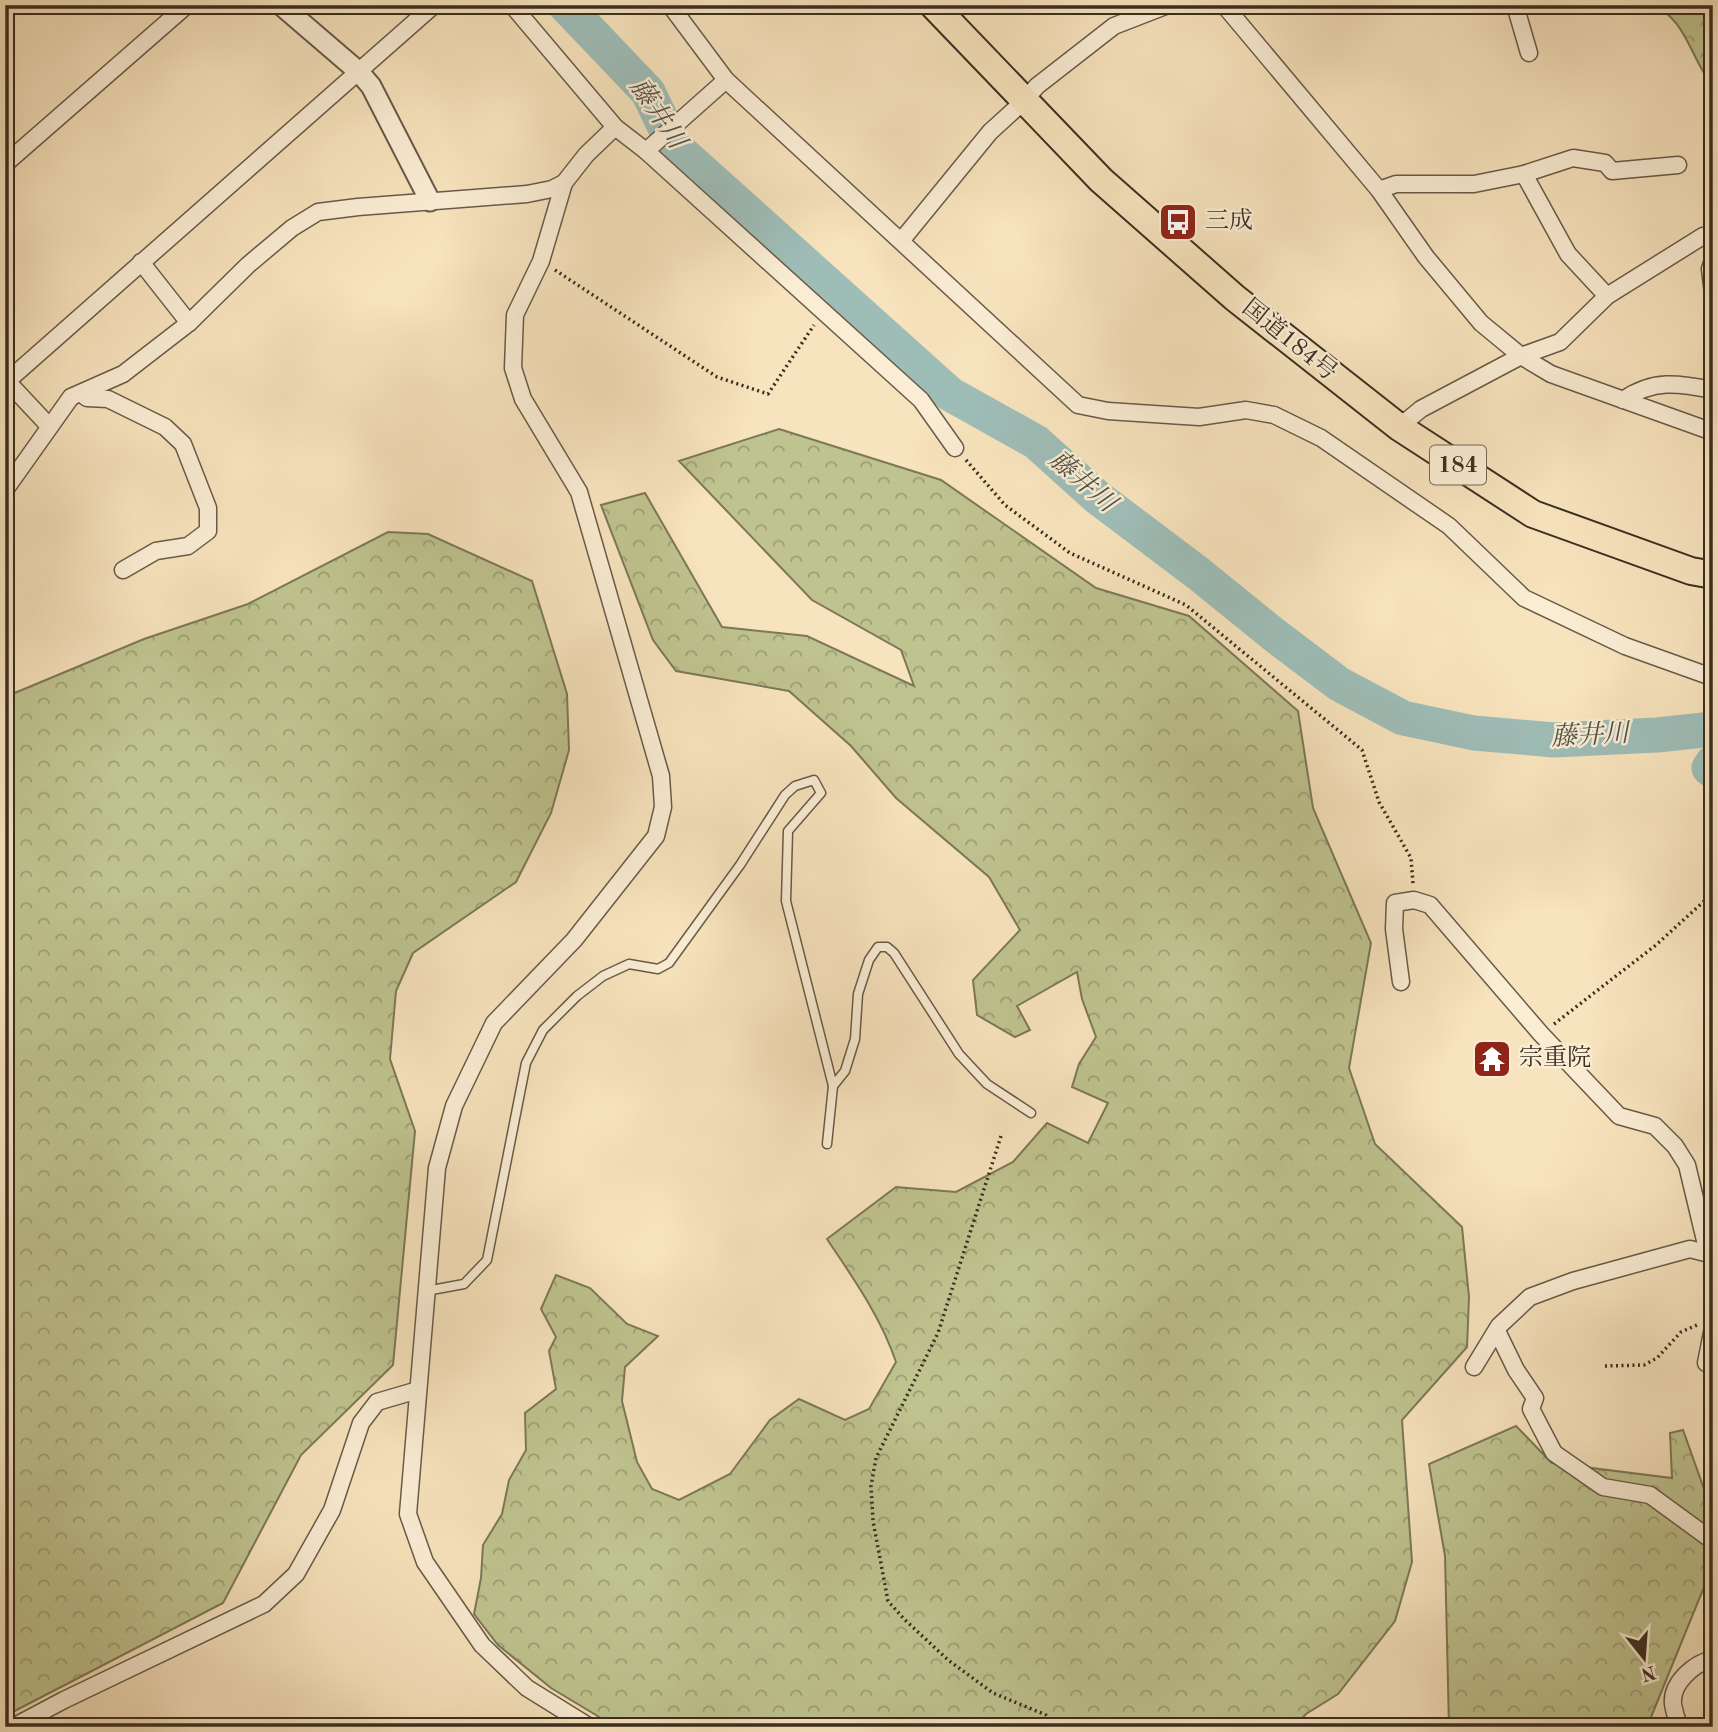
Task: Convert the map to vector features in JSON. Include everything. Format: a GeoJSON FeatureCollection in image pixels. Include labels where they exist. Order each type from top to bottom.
{"type":"FeatureCollection","features":[{"type":"Feature","properties":{"kind":"highway","name":"国道184号"},"geometry":{"type":"LineString","coordinates":[[933,5],[1101,180],[1235,298],[1399,427],[1534,514],[1690,571],[1713,575]]}},
{"type":"Feature","properties":{"kind":"street"},"geometry":{"type":"LineString","coordinates":[[5,164],[187,5]]}},
{"type":"Feature","properties":{"kind":"street"},"geometry":{"type":"LineString","coordinates":[[281,5],[359,72],[371,86],[430,201]]}},
{"type":"Feature","properties":{"kind":"street"},"geometry":{"type":"LineString","coordinates":[[48,426],[6,381],[434,5]]}},
{"type":"Feature","properties":{"kind":"street"},"geometry":{"type":"LineString","coordinates":[[512,5],[615,127],[650,148],[823,312],[921,400],[955,448]]}},
{"type":"Feature","properties":{"kind":"street"},"geometry":{"type":"LineString","coordinates":[[670,5],[726,80],[1078,405],[1108,411],[1199,417],[1246,410],[1274,415],[1321,438],[1448,526],[1524,598],[1625,646],[1706,675],[1713,675]]}},
{"type":"Feature","properties":{"kind":"street"},"geometry":{"type":"LineString","coordinates":[[901,242],[990,132],[1024,102],[1037,86],[1114,26],[1168,5]]}},
{"type":"Feature","properties":{"kind":"street"},"geometry":{"type":"LineString","coordinates":[[1224,5],[1379,190],[1426,257],[1480,323],[1521,356],[1550,374],[1713,432]]}},
{"type":"Feature","properties":{"kind":"street"},"geometry":{"type":"LineString","coordinates":[[1515,5],[1528,52]]}},
{"type":"Feature","properties":{"kind":"street"},"geometry":{"type":"LineString","coordinates":[[650,148],[726,80]]}},
{"type":"Feature","properties":{"kind":"street"},"geometry":{"type":"LineString","coordinates":[[590,1727],[527,1688],[482,1645],[425,1562],[408,1514],[437,1168],[454,1106],[494,1023],[574,940],[611,895],[656,836],[663,807],[661,776],[579,492],[523,399],[513,368],[515,315],[541,261],[564,183],[586,155],[615,127]]}},
{"type":"Feature","properties":{"kind":"street"},"geometry":{"type":"LineString","coordinates":[[1379,190],[1395,184],[1474,184],[1524,174],[1573,158],[1605,163],[1612,172],[1678,165]]}},
{"type":"Feature","properties":{"kind":"street"},"geometry":{"type":"LineString","coordinates":[[1524,174],[1568,254],[1607,296]]}},
{"type":"Feature","properties":{"kind":"street"},"geometry":{"type":"LineString","coordinates":[[5,490],[71,397],[123,374],[189,323],[257,257],[292,228],[318,212],[527,194],[552,189],[564,183]]}},
{"type":"Feature","properties":{"kind":"street"},"geometry":{"type":"LineString","coordinates":[[1399,427],[1420,409],[1521,356],[1560,342],[1607,296],[1703,236],[1713,239]]}},
{"type":"Feature","properties":{"kind":"street"},"geometry":{"type":"LineString","coordinates":[[1713,260],[1710,269],[1713,293]]}},
{"type":"Feature","properties":{"kind":"street"},"geometry":{"type":"LineString","coordinates":[[141,262],[189,323]]}},
{"type":"Feature","properties":{"kind":"street"},"geometry":{"type":"LineString","coordinates":[[1623,400],[1641,388],[1681,384],[1713,390]]}},
{"type":"Feature","properties":{"kind":"street"},"geometry":{"type":"LineString","coordinates":[[81,393],[87,397],[108,399],[165,427],[183,444],[208,508],[208,531],[188,546],[156,551],[123,570]]}},
{"type":"Feature","properties":{"kind":"street"},"geometry":{"type":"LineString","coordinates":[[1401,982],[1394,929],[1395,903],[1414,900],[1430,905],[1541,1034],[1619,1116],[1655,1126],[1675,1146],[1687,1165],[1710,1254],[1690,1249],[1573,1281],[1530,1297],[1497,1331],[1474,1367]]}},
{"type":"Feature","properties":{"kind":"street"},"geometry":{"type":"LineString","coordinates":[[1706,1363],[1708,1325]]}},
{"type":"Feature","properties":{"kind":"street"},"geometry":{"type":"LineString","coordinates":[[1497,1331],[1516,1370],[1535,1398],[1531,1409],[1554,1453],[1603,1487],[1650,1495],[1713,1541]]}},
{"type":"Feature","properties":{"kind":"street"},"geometry":{"type":"LineString","coordinates":[[13,1727],[264,1604],[296,1574],[332,1510],[361,1423],[377,1402],[418,1390]]}},
{"type":"Feature","properties":{"kind":"street"},"geometry":{"type":"LineString","coordinates":[[1679,1727],[1672,1700],[1684,1675],[1699,1662],[1713,1659]]}},
{"type":"Feature","properties":{"kind":"lane"},"geometry":{"type":"LineString","coordinates":[[426,1291],[464,1284],[488,1260],[526,1063],[543,1030],[577,996],[603,976],[629,964],[658,969],[668,963],[740,865],[785,795],[795,786],[814,780],[821,793],[788,831],[786,901],[833,1086],[827,1144]]}},
{"type":"Feature","properties":{"kind":"lane"},"geometry":{"type":"LineString","coordinates":[[833,1086],[845,1071],[855,1039],[858,994],[869,960],[878,947],[887,947],[894,953],[958,1054],[987,1084],[1031,1113]]}},
{"type":"Feature","properties":{"kind":"path"},"geometry":{"type":"LineString","coordinates":[[541,261],[717,377],[768,394],[823,312]]}},
{"type":"Feature","properties":{"kind":"path"},"geometry":{"type":"LineString","coordinates":[[955,448],[1005,505],[1070,553],[1186,605],[1362,750],[1379,802],[1411,858],[1414,900]]}},
{"type":"Feature","properties":{"kind":"path"},"geometry":{"type":"LineString","coordinates":[[1541,1034],[1656,945],[1713,893]]}},
{"type":"Feature","properties":{"kind":"path"},"geometry":{"type":"LineString","coordinates":[[1001,1136],[938,1333],[876,1458],[872,1486],[873,1521],[888,1601],[948,1660],[993,1693],[1046,1715],[1056,1727]]}},
{"type":"Feature","properties":{"kind":"path"},"geometry":{"type":"LineString","coordinates":[[1605,1366],[1644,1365],[1657,1358],[1681,1332],[1708,1325]]}},
{"type":"Feature","properties":{"kind":"green space"},"geometry":{"type":"Polygon","coordinates":[[[1650,5],[1713,5],[1713,86],[1680,28],[1662,10],[1650,5]]]}},
{"type":"Feature","properties":{"kind":"green space"},"geometry":{"type":"Polygon","coordinates":[[[779,429],[941,480],[1096,588],[1189,616],[1298,711],[1313,808],[1371,943],[1349,1068],[1375,1144],[1462,1227],[1469,1297],[1467,1347],[1402,1420],[1412,1562],[1395,1621],[1338,1694],[1306,1714],[1294,1727],[616,1727],[551,1688],[498,1645],[474,1614],[481,1578],[483,1545],[502,1514],[509,1480],[526,1450],[525,1413],[556,1389],[549,1351],[556,1337],[541,1309],[556,1275],[590,1288],[627,1324],[658,1336],[625,1367],[622,1401],[637,1462],[652,1489],[679,1500],[730,1474],[770,1420],[799,1399],[845,1420],[869,1409],[896,1362],[874,1314],[827,1239],[896,1187],[956,1192],[1013,1162],[1047,1123],[1088,1143],[1108,1103],[1072,1087],[1079,1064],[1096,1037],[1082,999],[1077,972],[1017,1006],[1030,1030],[1015,1037],[977,1015],[973,980],[1020,930],[989,877],[896,798],[851,746],[789,691],[676,671],[653,640],[601,505],[645,493],[722,627],[807,636],[914,686],[901,650],[812,600],[679,461],[779,429]]]}},
{"type":"Feature","properties":{"kind":"green space"},"geometry":{"type":"Polygon","coordinates":[[[388,532],[428,534],[532,581],[567,694],[569,750],[551,813],[516,882],[413,953],[396,991],[390,1059],[415,1131],[393,1365],[301,1455],[223,1603],[5,1716],[5,697],[144,639],[248,604],[388,532]]]}},
{"type":"Feature","properties":{"kind":"green space"},"geometry":{"type":"Polygon","coordinates":[[[1516,1426],[1552,1463],[1672,1478],[1670,1433],[1683,1430],[1709,1503],[1713,1529],[1713,1565],[1647,1727],[1449,1727],[1445,1556],[1429,1464],[1516,1426]]]}},
{"type":"Feature","properties":{"kind":"waterway","name":"藤井川"},"geometry":{"type":"LineString","coordinates":[[565,5],[648,92],[674,146],[950,394],[1036,442],[1097,497],[1339,684],[1403,718],[1474,733],[1554,740],[1657,735],[1713,729]]}},
{"type":"Feature","properties":{"kind":"waterway"},"geometry":{"type":"LineString","coordinates":[[1713,762],[1709,768],[1713,771]]}},
{"type":"Feature","properties":{"kind":"place","name":"三成"},"geometry":{"type":"Point","coordinates":[1178,222]}},
{"type":"Feature","properties":{"kind":"place","name":"宗重院"},"geometry":{"type":"Point","coordinates":[1492,1059]}}]}
